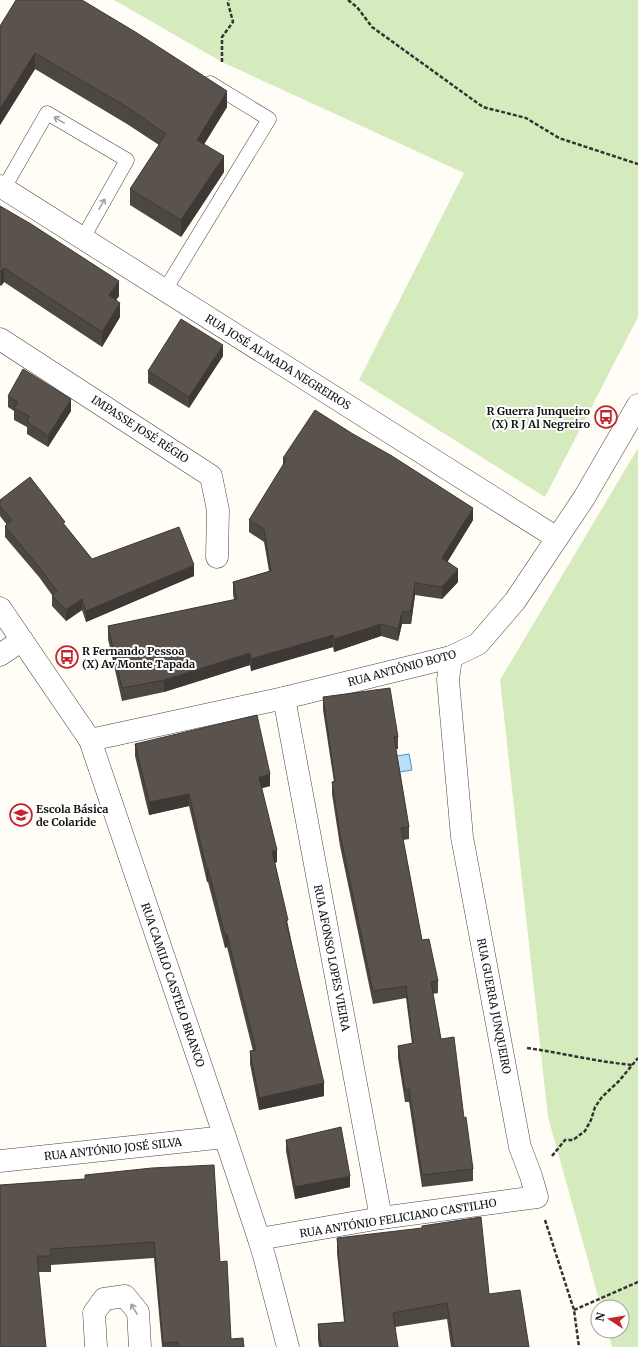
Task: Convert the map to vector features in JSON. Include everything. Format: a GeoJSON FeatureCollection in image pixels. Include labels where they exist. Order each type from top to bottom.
{"type":"FeatureCollection","features":[{"type":"Feature","properties":{"kind":"street","name":"RUA JOSÉ ALMADA NEGREIROS"},"geometry":{"type":"LineString","coordinates":[[2,187],[556,538]]}},
{"type":"Feature","properties":{"kind":"street","name":"IMPASSE JOSÉ RÉGIO"},"geometry":{"type":"LineString","coordinates":[[0,339],[210,476],[218,510],[217,557]]}},
{"type":"Feature","properties":{"kind":"street","name":"RUA ANTÓNIO BOTO"},"geometry":{"type":"LineString","coordinates":[[90,740],[284,698],[451,657],[478,644],[515,601],[584,498],[638,405]]}},
{"type":"Feature","properties":{"kind":"street","name":"RUA CAMILO CASTELO BRANCO"},"geometry":{"type":"LineString","coordinates":[[0,608],[90,740],[259,1239],[288,1347]]}},
{"type":"Feature","properties":{"kind":"street"},"geometry":{"type":"LineString","coordinates":[[0,655],[22,640]]}},
{"type":"Feature","properties":{"kind":"street","name":"RUA GUERRA JUNQUEIRO"},"geometry":{"type":"LineString","coordinates":[[451,657],[448,680],[462,837],[520,1147],[537,1197]]}},
{"type":"Feature","properties":{"kind":"street","name":"RUA AFONSO LOPES VIEIRA"},"geometry":{"type":"LineString","coordinates":[[284,698],[381,1218]]}},
{"type":"Feature","properties":{"kind":"street","name":"RUA ANTÓNIO JOSÉ SILVA"},"geometry":{"type":"LineString","coordinates":[[0,1162],[225,1137]]}},
{"type":"Feature","properties":{"kind":"street","name":"RUA ANTÓNIO FELICIANO CASTILHO"},"geometry":{"type":"LineString","coordinates":[[259,1239],[381,1218],[537,1197]]}},
{"type":"Feature","properties":{"kind":"street"},"geometry":{"type":"LineString","coordinates":[[96,1347],[94,1313],[104,1299],[125,1296],[138,1312],[140,1347]]}},
{"type":"Feature","properties":{"kind":"lane"},"geometry":{"type":"LineString","coordinates":[[165,290],[269,119],[201,78]]}},
{"type":"Feature","properties":{"kind":"lane"},"geometry":{"type":"LineString","coordinates":[[2,187],[47,113],[128,160],[83,238]]}},
{"type":"Feature","properties":{"kind":"path"},"geometry":{"type":"LineString","coordinates":[[222,62],[222,37],[233,22],[228,3],[229,0]]}},
{"type":"Feature","properties":{"kind":"path"},"geometry":{"type":"LineString","coordinates":[[348,0],[357,7],[372,28],[483,107],[526,118],[559,138],[638,164]]}},
{"type":"Feature","properties":{"kind":"path"},"geometry":{"type":"LineString","coordinates":[[501,1045],[552,1051],[612,1063],[633,1065]]}},
{"type":"Feature","properties":{"kind":"path"},"geometry":{"type":"LineString","coordinates":[[531,1176],[538,1172],[565,1140],[573,1140],[585,1131],[591,1120],[595,1107],[602,1097],[619,1081],[638,1058]]}},
{"type":"Feature","properties":{"kind":"path"},"geometry":{"type":"LineString","coordinates":[[537,1197],[574,1310],[579,1347]]}},
{"type":"Feature","properties":{"kind":"path"},"geometry":{"type":"LineString","coordinates":[[574,1310],[638,1282]]}},
{"type":"Feature","properties":{"kind":"green space"},"geometry":{"type":"Polygon","coordinates":[[[114,0],[638,0],[638,317],[545,497],[359,380],[464,173],[222,62],[114,0]]]}},
{"type":"Feature","properties":{"kind":"green space"},"geometry":{"type":"Polygon","coordinates":[[[638,448],[638,1347],[612,1347],[610,1339],[630,1339],[630,1299],[599,1299],[548,1117],[500,680],[638,448]]]}},
{"type":"Feature","properties":{"kind":"water"},"geometry":{"type":"Polygon","coordinates":[[[409,754],[412,770],[369,777],[367,761],[409,754]]]}},
{"type":"Feature","properties":{"kind":"building"},"geometry":{"type":"Polygon","coordinates":[[[16,0],[82,0],[137,33],[227,91],[197,140],[224,156],[181,220],[130,189],[166,134],[127,107],[35,53],[0,109],[0,26],[16,0]]]}},
{"type":"Feature","properties":{"kind":"building"},"geometry":{"type":"Polygon","coordinates":[[[0,206],[31,224],[119,281],[109,295],[120,303],[102,332],[4,268],[0,271],[0,206]]]}},
{"type":"Feature","properties":{"kind":"building"},"geometry":{"type":"Polygon","coordinates":[[[181,319],[223,345],[189,397],[148,371],[181,319]]]}},
{"type":"Feature","properties":{"kind":"building"},"geometry":{"type":"Polygon","coordinates":[[[23,369],[71,399],[48,436],[27,422],[29,416],[14,408],[18,402],[8,396],[23,369]]]}},
{"type":"Feature","properties":{"kind":"building"},"geometry":{"type":"Polygon","coordinates":[[[315,410],[392,456],[473,508],[442,558],[458,569],[442,587],[415,583],[411,611],[402,612],[398,629],[381,624],[334,639],[333,635],[251,659],[250,653],[164,680],[122,688],[108,626],[237,599],[233,582],[271,571],[264,529],[249,520],[286,460],[283,458],[315,410]]]}},
{"type":"Feature","properties":{"kind":"building"},"geometry":{"type":"Polygon","coordinates":[[[30,477],[65,522],[63,523],[92,559],[179,527],[194,565],[86,611],[82,599],[66,610],[52,595],[57,591],[5,526],[12,520],[0,506],[0,500],[30,477]]]}},
{"type":"Feature","properties":{"kind":"building"},"geometry":{"type":"Polygon","coordinates":[[[390,688],[398,737],[394,737],[409,827],[401,828],[422,940],[429,939],[438,981],[431,982],[441,1039],[454,1037],[464,1118],[466,1117],[473,1169],[422,1175],[409,1089],[405,1090],[398,1046],[413,1043],[406,986],[373,991],[340,834],[332,782],[335,781],[323,697],[390,688]]]}},
{"type":"Feature","properties":{"kind":"building"},"geometry":{"type":"Polygon","coordinates":[[[257,715],[270,774],[259,777],[277,850],[272,851],[288,920],[286,921],[324,1083],[259,1098],[250,1051],[256,1050],[227,935],[225,935],[208,869],[207,870],[189,794],[149,802],[135,744],[257,715]]]}},
{"type":"Feature","properties":{"kind":"building"},"geometry":{"type":"Polygon","coordinates":[[[341,1127],[350,1176],[295,1187],[286,1140],[341,1127]]]}},
{"type":"Feature","properties":{"kind":"building"},"geometry":{"type":"Polygon","coordinates":[[[214,1165],[220,1262],[227,1261],[231,1339],[243,1338],[244,1347],[178,1347],[178,1342],[163,1343],[154,1242],[50,1249],[51,1256],[37,1256],[46,1347],[0,1347],[0,1185],[85,1179],[85,1175],[152,1168],[214,1165]]]}},
{"type":"Feature","properties":{"kind":"building"},"geometry":{"type":"Polygon","coordinates":[[[481,1217],[489,1294],[520,1290],[529,1347],[454,1347],[447,1303],[393,1313],[398,1347],[321,1347],[318,1324],[345,1322],[337,1238],[422,1228],[422,1226],[481,1217]]]}},
{"type":"Feature","properties":{"kind":"place","name":"R Guerra Junqueiro (X) R J Al Negreiro"},"geometry":{"type":"Point","coordinates":[606,417]}},
{"type":"Feature","properties":{"kind":"place","name":"R Fernando Pessoa (X) Av Monte Tapada"},"geometry":{"type":"Point","coordinates":[67,657]}},
{"type":"Feature","properties":{"kind":"place","name":"Escola Básica de Colaride"},"geometry":{"type":"Point","coordinates":[21,815]}}]}
